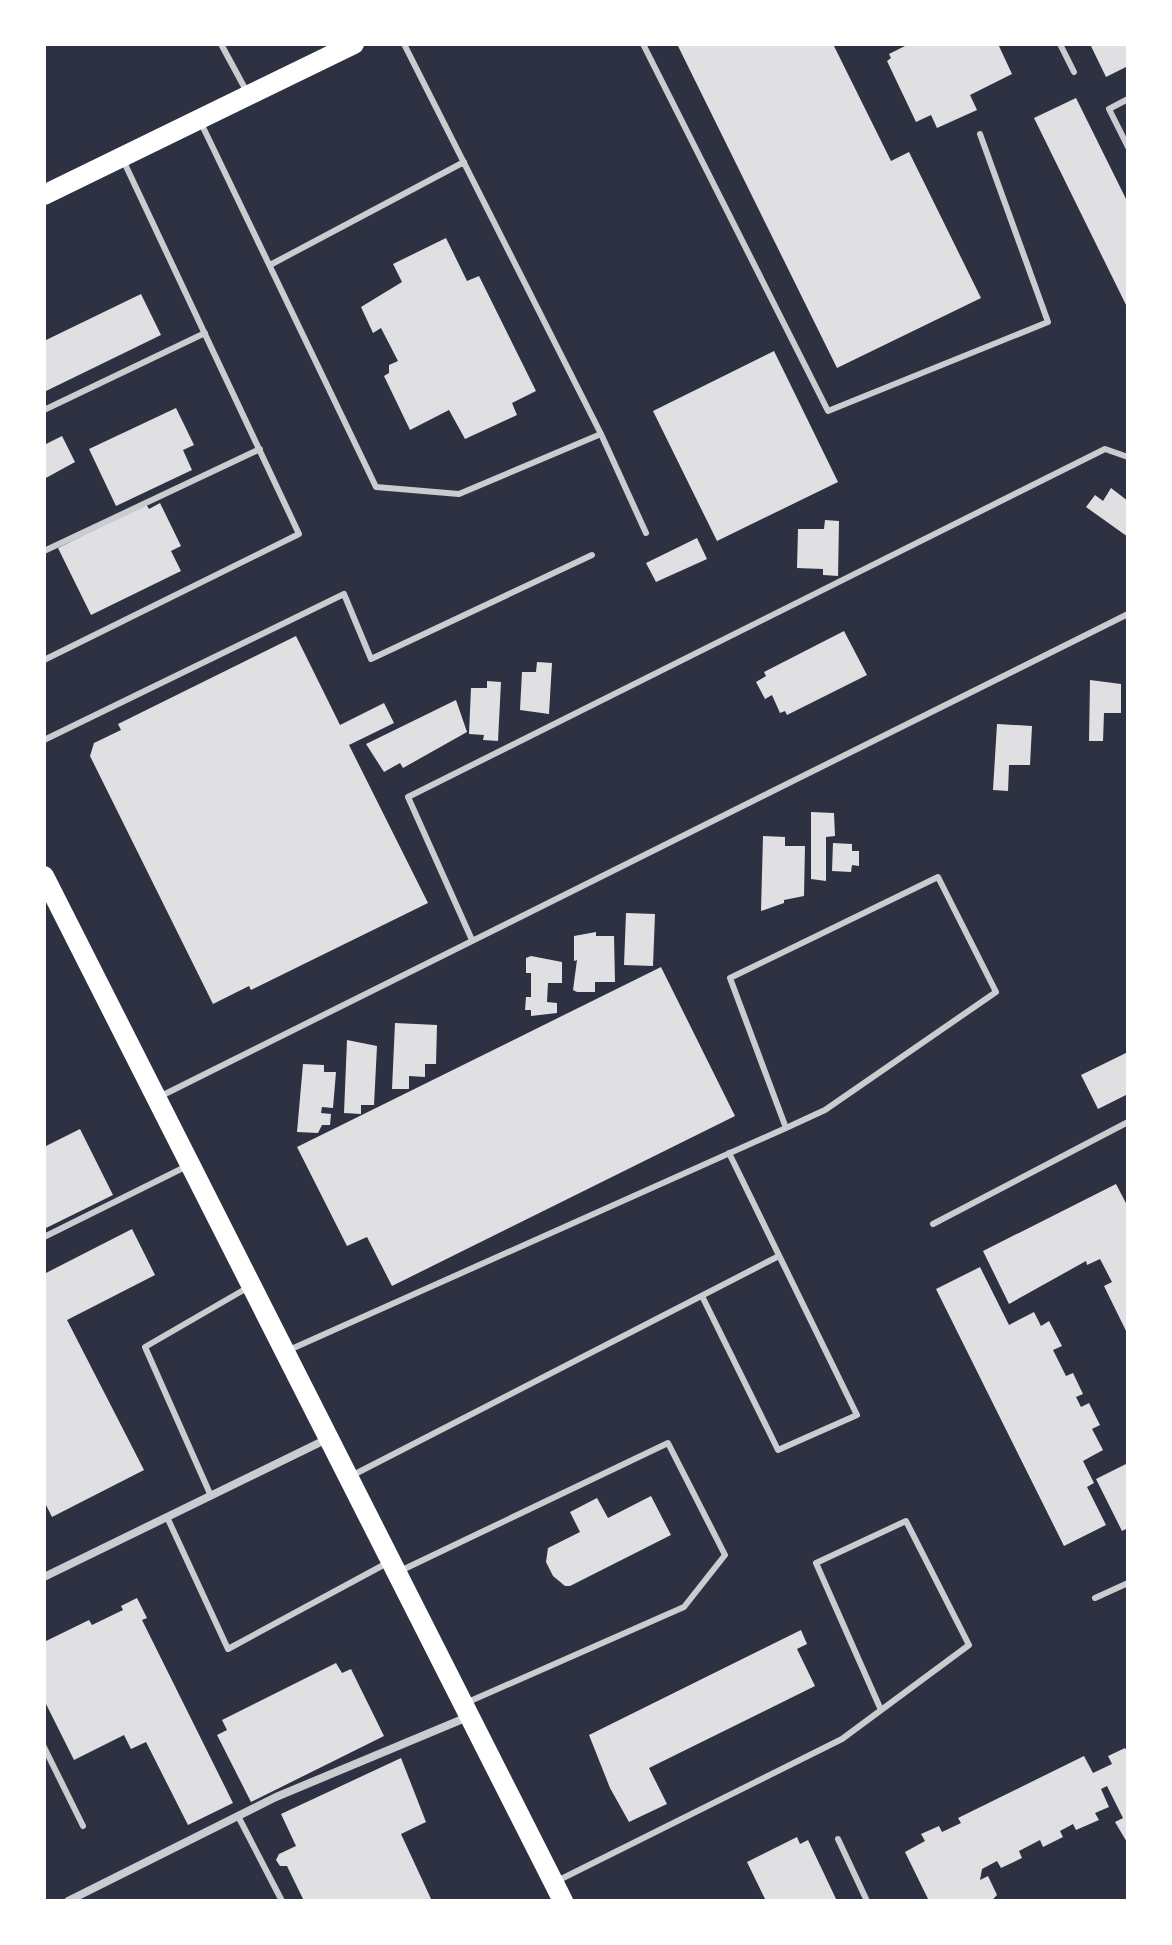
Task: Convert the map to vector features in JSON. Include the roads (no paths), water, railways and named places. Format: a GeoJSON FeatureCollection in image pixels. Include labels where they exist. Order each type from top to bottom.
{"type":"FeatureCollection","features":[{"type":"Feature","properties":{"kind":"main road"},"geometry":{"type":"LineString","coordinates":[[44,195],[354,44]]}},
{"type":"Feature","properties":{"kind":"main road"},"geometry":{"type":"LineString","coordinates":[[44,876],[50,902],[190,1164],[559,1892]]}},
{"type":"Feature","properties":{"kind":"street"},"geometry":{"type":"LineString","coordinates":[[44,1577],[330,1437]]}},
{"type":"Feature","properties":{"kind":"street"},"geometry":{"type":"LineString","coordinates":[[74,1900],[238,1816],[468,1709]]}},
{"type":"Feature","properties":{"kind":"lane"},"geometry":{"type":"LineString","coordinates":[[221,44],[249,95]]}},
{"type":"Feature","properties":{"kind":"lane"},"geometry":{"type":"LineString","coordinates":[[404,44],[601,434],[646,533]]}},
{"type":"Feature","properties":{"kind":"lane"},"geometry":{"type":"LineString","coordinates":[[643,44],[828,411],[1048,322],[980,134]]}},
{"type":"Feature","properties":{"kind":"lane"},"geometry":{"type":"LineString","coordinates":[[1060,44],[1074,72]]}},
{"type":"Feature","properties":{"kind":"lane"},"geometry":{"type":"LineString","coordinates":[[1128,99],[1109,109],[1128,147]]}},
{"type":"Feature","properties":{"kind":"lane"},"geometry":{"type":"LineString","coordinates":[[199,119],[376,487],[459,494],[601,434]]}},
{"type":"Feature","properties":{"kind":"lane"},"geometry":{"type":"LineString","coordinates":[[44,660],[299,534],[122,157]]}},
{"type":"Feature","properties":{"kind":"lane"},"geometry":{"type":"LineString","coordinates":[[270,265],[464,162]]}},
{"type":"Feature","properties":{"kind":"lane"},"geometry":{"type":"LineString","coordinates":[[44,410],[205,333]]}},
{"type":"Feature","properties":{"kind":"lane"},"geometry":{"type":"LineString","coordinates":[[44,551],[260,449]]}},
{"type":"Feature","properties":{"kind":"lane"},"geometry":{"type":"LineString","coordinates":[[472,940],[408,797],[1105,449],[1128,457]]}},
{"type":"Feature","properties":{"kind":"lane"},"geometry":{"type":"LineString","coordinates":[[44,740],[344,594],[371,659],[592,555]]}},
{"type":"Feature","properties":{"kind":"lane"},"geometry":{"type":"LineString","coordinates":[[154,1099],[1128,614]]}},
{"type":"Feature","properties":{"kind":"lane"},"geometry":{"type":"LineString","coordinates":[[286,1351],[786,1128],[825,1110],[996,992],[938,877],[730,978],[786,1128]]}},
{"type":"Feature","properties":{"kind":"lane"},"geometry":{"type":"LineString","coordinates":[[933,1224],[1128,1122]]}},
{"type":"Feature","properties":{"kind":"lane"},"geometry":{"type":"LineString","coordinates":[[702,1296],[778,1450],[857,1415],[729,1153]]}},
{"type":"Feature","properties":{"kind":"lane"},"geometry":{"type":"LineString","coordinates":[[44,1237],[190,1164]]}},
{"type":"Feature","properties":{"kind":"lane"},"geometry":{"type":"LineString","coordinates":[[350,1477],[779,1256]]}},
{"type":"Feature","properties":{"kind":"lane"},"geometry":{"type":"LineString","coordinates":[[211,1496],[145,1347],[252,1285]]}},
{"type":"Feature","properties":{"kind":"lane"},"geometry":{"type":"LineString","coordinates":[[167,1517],[228,1649],[395,1566],[668,1443],[725,1555],[684,1607],[468,1709]]}},
{"type":"Feature","properties":{"kind":"lane"},"geometry":{"type":"LineString","coordinates":[[559,1892],[842,1739],[969,1645],[906,1521],[816,1563],[881,1710]]}},
{"type":"Feature","properties":{"kind":"lane"},"geometry":{"type":"LineString","coordinates":[[1095,1598],[1128,1583]]}},
{"type":"Feature","properties":{"kind":"lane"},"geometry":{"type":"LineString","coordinates":[[44,1747],[83,1826]]}},
{"type":"Feature","properties":{"kind":"lane"},"geometry":{"type":"LineString","coordinates":[[238,1816],[282,1901]]}},
{"type":"Feature","properties":{"kind":"lane"},"geometry":{"type":"LineString","coordinates":[[838,1839],[867,1901]]}}]}
